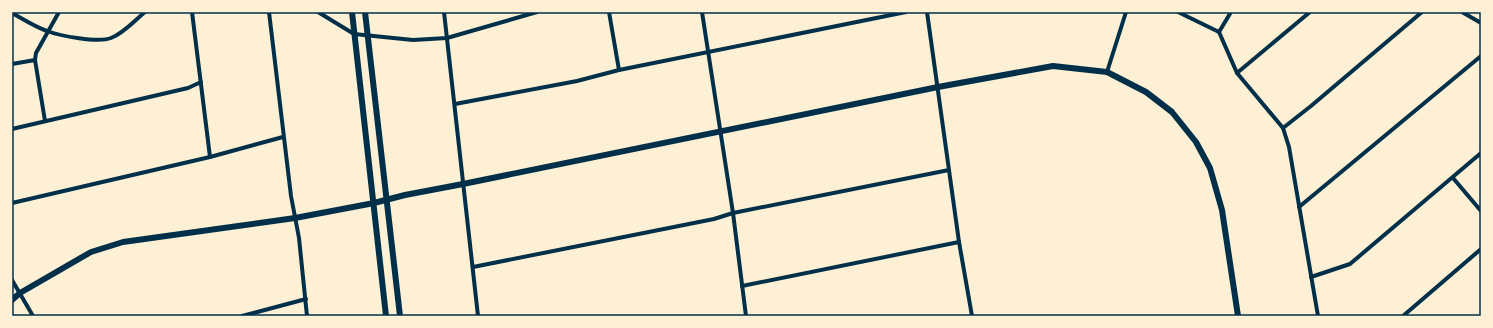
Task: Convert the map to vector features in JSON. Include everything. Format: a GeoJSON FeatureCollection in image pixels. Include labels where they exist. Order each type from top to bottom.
{"type":"FeatureCollection","features":[{"type":"Feature","properties":{"kind":"street"},"geometry":{"type":"LineString","coordinates":[[45,122],[35,60],[36,52],[59,12]]}},
{"type":"Feature","properties":{"kind":"street"},"geometry":{"type":"LineString","coordinates":[[138,12],[139,17]]}},
{"type":"Feature","properties":{"kind":"street"},"geometry":{"type":"LineString","coordinates":[[12,13],[48,32],[86,39],[102,40],[120,34],[144,12]]}},
{"type":"Feature","properties":{"kind":"street"},"geometry":{"type":"LineString","coordinates":[[192,12],[210,157]]}},
{"type":"Feature","properties":{"kind":"street"},"geometry":{"type":"LineString","coordinates":[[269,12],[284,137],[299,238],[307,316]]}},
{"type":"Feature","properties":{"kind":"street"},"geometry":{"type":"LineString","coordinates":[[318,12],[354,34],[368,34],[413,40],[447,38],[536,12]]}},
{"type":"Feature","properties":{"kind":"street"},"geometry":{"type":"LineString","coordinates":[[352,12],[386,316]]}},
{"type":"Feature","properties":{"kind":"street"},"geometry":{"type":"LineString","coordinates":[[365,12],[400,316]]}},
{"type":"Feature","properties":{"kind":"street"},"geometry":{"type":"LineString","coordinates":[[444,12],[478,316]]}},
{"type":"Feature","properties":{"kind":"street"},"geometry":{"type":"LineString","coordinates":[[609,12],[619,70]]}},
{"type":"Feature","properties":{"kind":"street"},"geometry":{"type":"LineString","coordinates":[[702,12],[733,214],[746,316]]}},
{"type":"Feature","properties":{"kind":"street"},"geometry":{"type":"LineString","coordinates":[[454,104],[577,81],[619,70],[906,12]]}},
{"type":"Feature","properties":{"kind":"street"},"geometry":{"type":"LineString","coordinates":[[927,12],[959,242],[972,315],[966,316]]}},
{"type":"Feature","properties":{"kind":"street"},"geometry":{"type":"LineString","coordinates":[[1107,72],[1126,12]]}},
{"type":"Feature","properties":{"kind":"street"},"geometry":{"type":"LineString","coordinates":[[1178,12],[1219,32],[1238,73],[1283,128],[1289,147],[1318,316]]}},
{"type":"Feature","properties":{"kind":"street"},"geometry":{"type":"LineString","coordinates":[[1219,32],[1231,12]]}},
{"type":"Feature","properties":{"kind":"street"},"geometry":{"type":"LineString","coordinates":[[1238,73],[1310,12]]}},
{"type":"Feature","properties":{"kind":"street"},"geometry":{"type":"LineString","coordinates":[[1283,128],[1422,12]]}},
{"type":"Feature","properties":{"kind":"street"},"geometry":{"type":"LineString","coordinates":[[1462,12],[1481,24]]}},
{"type":"Feature","properties":{"kind":"street"},"geometry":{"type":"LineString","coordinates":[[1299,208],[1481,56]]}},
{"type":"Feature","properties":{"kind":"street"},"geometry":{"type":"LineString","coordinates":[[12,64],[35,60]]}},
{"type":"Feature","properties":{"kind":"street"},"geometry":{"type":"LineString","coordinates":[[12,300],[20,293],[91,252],[123,242],[295,218],[938,87],[1053,66],[1107,72],[1146,92],[1172,112],[1196,142],[1210,168],[1222,210],[1238,316]]}},
{"type":"Feature","properties":{"kind":"street"},"geometry":{"type":"LineString","coordinates":[[12,129],[188,88],[201,82]]}},
{"type":"Feature","properties":{"kind":"street"},"geometry":{"type":"LineString","coordinates":[[12,203],[210,157],[284,137]]}},
{"type":"Feature","properties":{"kind":"street"},"geometry":{"type":"LineString","coordinates":[[1311,277],[1350,264],[1481,153]]}},
{"type":"Feature","properties":{"kind":"street"},"geometry":{"type":"LineString","coordinates":[[473,267],[949,170]]}},
{"type":"Feature","properties":{"kind":"street"},"geometry":{"type":"LineString","coordinates":[[1453,178],[1481,211]]}},
{"type":"Feature","properties":{"kind":"street"},"geometry":{"type":"LineString","coordinates":[[742,286],[959,242]]}},
{"type":"Feature","properties":{"kind":"street"},"geometry":{"type":"LineString","coordinates":[[1403,316],[1481,249]]}},
{"type":"Feature","properties":{"kind":"street"},"geometry":{"type":"LineString","coordinates":[[12,280],[33,316]]}},
{"type":"Feature","properties":{"kind":"street"},"geometry":{"type":"LineString","coordinates":[[242,316],[306,299]]}}]}
